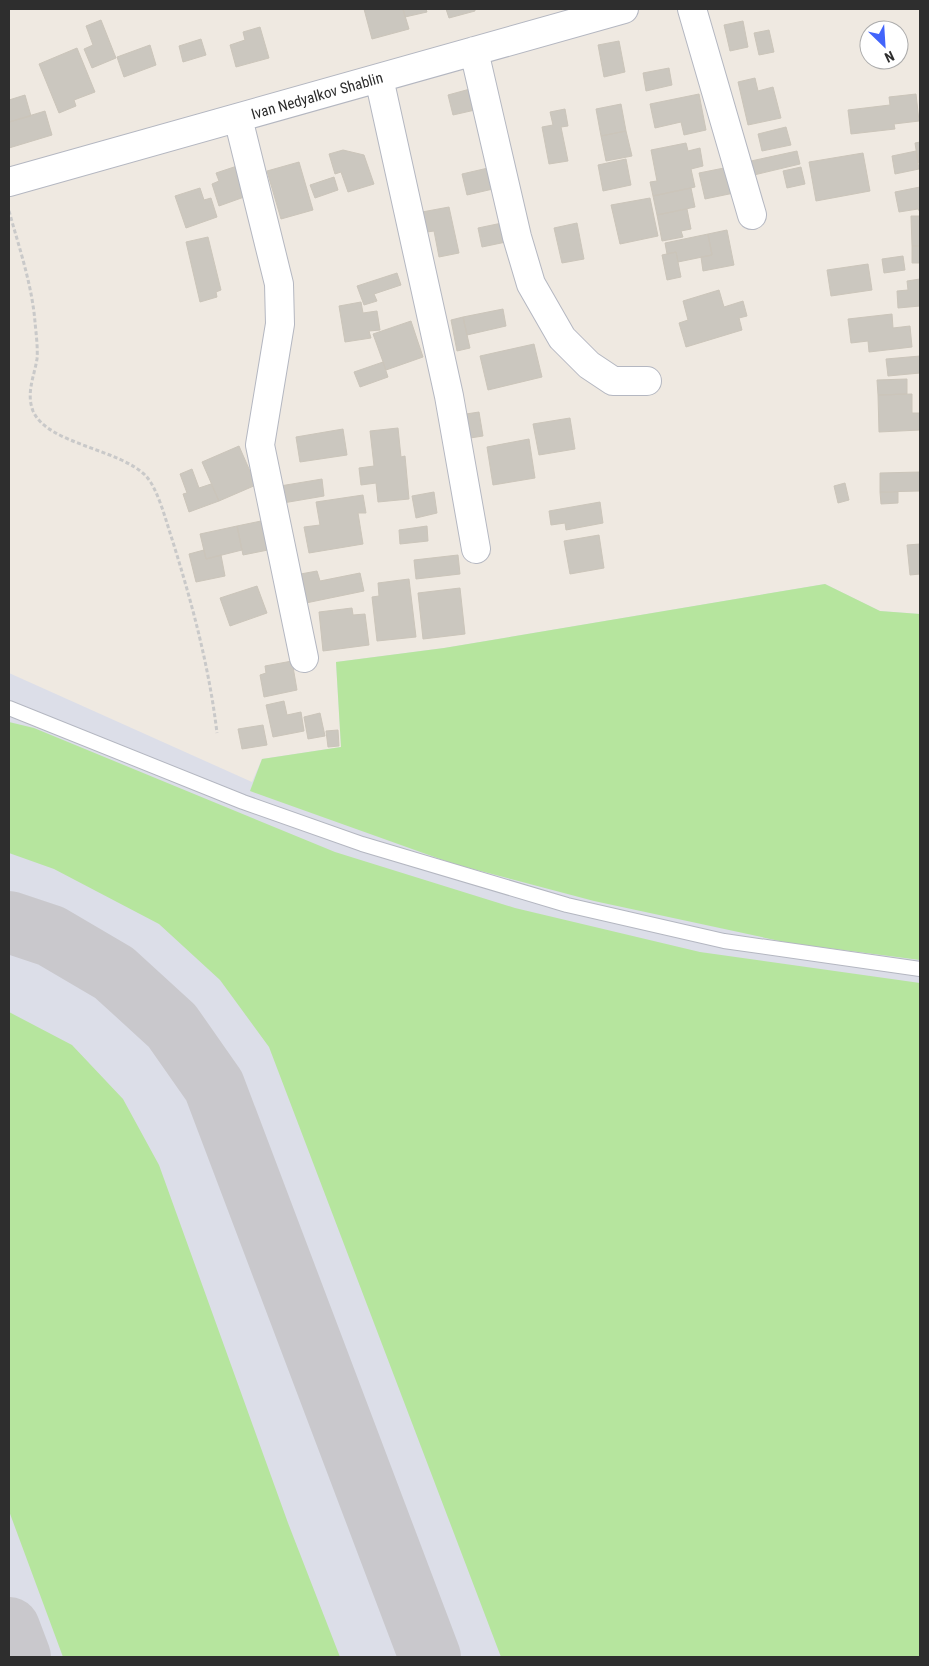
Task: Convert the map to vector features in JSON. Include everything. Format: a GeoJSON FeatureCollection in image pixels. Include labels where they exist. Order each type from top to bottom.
{"type":"FeatureCollection","features":[{"type":"Feature","properties":{"kind":"street","name":"Ivan Nedyalkov Shablin"},"geometry":{"type":"LineString","coordinates":[[9,182],[474,51],[583,15],[624,9]]}},
{"type":"Feature","properties":{"kind":"street"},"geometry":{"type":"LineString","coordinates":[[692,9],[752,215]]}},
{"type":"Feature","properties":{"kind":"street"},"geometry":{"type":"LineString","coordinates":[[474,51],[517,237],[531,284],[562,338],[589,365],[613,381],[647,381]]}},
{"type":"Feature","properties":{"kind":"street"},"geometry":{"type":"LineString","coordinates":[[380,78],[449,396],[476,548]]}},
{"type":"Feature","properties":{"kind":"street"},"geometry":{"type":"LineString","coordinates":[[238,118],[279,284],[280,324],[260,445],[304,658]]}},
{"type":"Feature","properties":{"kind":"lane"},"geometry":{"type":"LineString","coordinates":[[9,708],[243,802],[325,831],[566,905],[724,941],[920,969]]}},
{"type":"Feature","properties":{"kind":"path"},"geometry":{"type":"LineString","coordinates":[[9,212],[35,320],[37,358],[30,386],[34,412],[48,429],[130,464],[147,477],[163,510],[190,596],[211,683],[217,733]]}},
{"type":"Feature","properties":{"kind":"shaded area"},"geometry":{"type":"Polygon","coordinates":[[[825,584],[880,611],[920,614],[920,1657],[9,1657],[9,673],[252,782],[262,759],[341,747],[336,662],[444,648],[825,584]]]}},
{"type":"Feature","properties":{"kind":"green space"},"geometry":{"type":"Polygon","coordinates":[[[825,584],[880,611],[920,614],[920,960],[789,943],[594,901],[454,864],[250,791],[262,759],[341,747],[336,662],[444,648],[825,584]]]}},
{"type":"Feature","properties":{"kind":"green space"},"geometry":{"type":"Polygon","coordinates":[[[9,722],[34,728],[335,852],[515,908],[700,952],[920,983],[920,1657],[501,1657],[269,1047],[220,980],[159,924],[54,869],[9,853],[9,722]]]}},
{"type":"Feature","properties":{"kind":"green space"},"geometry":{"type":"Polygon","coordinates":[[[9,1012],[72,1045],[123,1099],[159,1165],[288,1523],[340,1657],[63,1657],[9,1511],[9,1012]]]}},
{"type":"Feature","properties":{"kind":"building"},"geometry":{"type":"Polygon","coordinates":[[[364,9],[403,9],[409,29],[372,39],[364,9]]]}},
{"type":"Feature","properties":{"kind":"building"},"geometry":{"type":"Polygon","coordinates":[[[403,9],[426,9],[427,12],[405,17],[403,9]]]}},
{"type":"Feature","properties":{"kind":"building"},"geometry":{"type":"Polygon","coordinates":[[[446,9],[475,9],[475,11],[449,18],[446,9]]]}},
{"type":"Feature","properties":{"kind":"building"},"geometry":{"type":"Polygon","coordinates":[[[101,20],[116,58],[92,68],[84,49],[93,45],[86,26],[101,20]]]}},
{"type":"Feature","properties":{"kind":"building"},"geometry":{"type":"Polygon","coordinates":[[[743,21],[748,47],[730,51],[724,25],[743,21]]]}},
{"type":"Feature","properties":{"kind":"building"},"geometry":{"type":"Polygon","coordinates":[[[260,27],[269,58],[236,67],[230,45],[245,40],[243,32],[260,27]]]}},
{"type":"Feature","properties":{"kind":"building"},"geometry":{"type":"Polygon","coordinates":[[[769,30],[774,52],[759,55],[754,33],[769,30]]]}},
{"type":"Feature","properties":{"kind":"building"},"geometry":{"type":"Polygon","coordinates":[[[201,39],[206,55],[183,62],[179,46],[201,39]]]}},
{"type":"Feature","properties":{"kind":"building"},"geometry":{"type":"Polygon","coordinates":[[[619,41],[625,72],[604,77],[598,45],[619,41]]]}},
{"type":"Feature","properties":{"kind":"building"},"geometry":{"type":"Polygon","coordinates":[[[150,45],[156,65],[124,77],[117,57],[150,45]]]}},
{"type":"Feature","properties":{"kind":"building"},"geometry":{"type":"Polygon","coordinates":[[[77,48],[95,92],[74,100],[76,106],[59,113],[39,64],[77,48]]]}},
{"type":"Feature","properties":{"kind":"building"},"geometry":{"type":"Polygon","coordinates":[[[669,68],[672,85],[646,91],[643,73],[669,68]]]}},
{"type":"Feature","properties":{"kind":"building"},"geometry":{"type":"Polygon","coordinates":[[[755,78],[758,91],[773,87],[781,118],[748,125],[738,82],[755,78]]]}},
{"type":"Feature","properties":{"kind":"building"},"geometry":{"type":"Polygon","coordinates":[[[470,89],[475,110],[453,115],[448,95],[470,89]]]}},
{"type":"Feature","properties":{"kind":"building"},"geometry":{"type":"Polygon","coordinates":[[[699,94],[706,130],[684,135],[681,122],[655,128],[650,104],[699,94]]]}},
{"type":"Feature","properties":{"kind":"building"},"geometry":{"type":"Polygon","coordinates":[[[916,94],[919,121],[894,124],[895,129],[851,134],[848,110],[890,105],[889,97],[916,94]]]}},
{"type":"Feature","properties":{"kind":"building"},"geometry":{"type":"Polygon","coordinates":[[[25,95],[31,116],[9,122],[9,100],[25,95]]]}},
{"type":"Feature","properties":{"kind":"building"},"geometry":{"type":"Polygon","coordinates":[[[621,104],[626,131],[601,136],[596,109],[621,104]]]}},
{"type":"Feature","properties":{"kind":"building"},"geometry":{"type":"Polygon","coordinates":[[[565,109],[568,126],[561,127],[568,161],[549,164],[542,127],[553,125],[550,112],[565,109]]]}},
{"type":"Feature","properties":{"kind":"building"},"geometry":{"type":"Polygon","coordinates":[[[45,111],[52,135],[9,148],[9,122],[45,111]]]}},
{"type":"Feature","properties":{"kind":"building"},"geometry":{"type":"Polygon","coordinates":[[[786,127],[791,145],[762,151],[758,134],[786,127]]]}},
{"type":"Feature","properties":{"kind":"building"},"geometry":{"type":"Polygon","coordinates":[[[626,131],[632,156],[606,161],[601,136],[626,131]]]}},
{"type":"Feature","properties":{"kind":"building"},"geometry":{"type":"Polygon","coordinates":[[[920,142],[920,162],[918,163],[915,143],[920,142]]]}},
{"type":"Feature","properties":{"kind":"building"},"geometry":{"type":"Polygon","coordinates":[[[686,143],[688,151],[700,148],[703,166],[691,169],[695,187],[653,196],[650,182],[657,181],[651,150],[686,143]]]}},
{"type":"Feature","properties":{"kind":"building"},"geometry":{"type":"Polygon","coordinates":[[[343,150],[364,155],[374,184],[348,192],[341,172],[335,174],[329,154],[343,150]]]}},
{"type":"Feature","properties":{"kind":"building"},"geometry":{"type":"Polygon","coordinates":[[[797,151],[800,164],[754,175],[751,161],[797,151]]]}},
{"type":"Feature","properties":{"kind":"building"},"geometry":{"type":"Polygon","coordinates":[[[916,151],[919,169],[895,174],[892,156],[916,151]]]}},
{"type":"Feature","properties":{"kind":"building"},"geometry":{"type":"Polygon","coordinates":[[[863,153],[870,191],[816,201],[809,162],[863,153]]]}},
{"type":"Feature","properties":{"kind":"building"},"geometry":{"type":"Polygon","coordinates":[[[626,159],[631,185],[603,191],[598,165],[626,159]]]}},
{"type":"Feature","properties":{"kind":"building"},"geometry":{"type":"Polygon","coordinates":[[[299,162],[313,210],[281,219],[267,171],[299,162]]]}},
{"type":"Feature","properties":{"kind":"building"},"geometry":{"type":"Polygon","coordinates":[[[237,166],[247,196],[219,206],[212,184],[219,181],[216,173],[237,166]]]}},
{"type":"Feature","properties":{"kind":"building"},"geometry":{"type":"Polygon","coordinates":[[[729,167],[734,193],[705,199],[699,173],[729,167]]]}},
{"type":"Feature","properties":{"kind":"building"},"geometry":{"type":"Polygon","coordinates":[[[801,167],[805,184],[787,188],[783,171],[801,167]]]}},
{"type":"Feature","properties":{"kind":"building"},"geometry":{"type":"Polygon","coordinates":[[[488,168],[493,189],[467,195],[462,174],[488,168]]]}},
{"type":"Feature","properties":{"kind":"building"},"geometry":{"type":"Polygon","coordinates":[[[334,177],[338,190],[315,198],[310,185],[334,177]]]}},
{"type":"Feature","properties":{"kind":"building"},"geometry":{"type":"Polygon","coordinates":[[[920,187],[920,212],[918,209],[899,212],[895,192],[920,187]]]}},
{"type":"Feature","properties":{"kind":"building"},"geometry":{"type":"Polygon","coordinates":[[[200,188],[204,200],[211,198],[217,217],[186,228],[175,196],[200,188]]]}},
{"type":"Feature","properties":{"kind":"building"},"geometry":{"type":"Polygon","coordinates":[[[691,188],[695,207],[657,215],[653,196],[691,188]]]}},
{"type":"Feature","properties":{"kind":"building"},"geometry":{"type":"Polygon","coordinates":[[[650,198],[658,236],[620,244],[611,205],[650,198]]]}},
{"type":"Feature","properties":{"kind":"building"},"geometry":{"type":"Polygon","coordinates":[[[449,207],[459,253],[439,257],[434,231],[427,232],[422,212],[449,207]]]}},
{"type":"Feature","properties":{"kind":"building"},"geometry":{"type":"Polygon","coordinates":[[[687,209],[691,229],[681,231],[683,237],[662,241],[657,215],[687,209]]]}},
{"type":"Feature","properties":{"kind":"building"},"geometry":{"type":"Polygon","coordinates":[[[911,216],[920,216],[920,246],[912,246],[911,216]]]}},
{"type":"Feature","properties":{"kind":"building"},"geometry":{"type":"Polygon","coordinates":[[[502,223],[506,242],[482,247],[478,228],[502,223]]]}},
{"type":"Feature","properties":{"kind":"building"},"geometry":{"type":"Polygon","coordinates":[[[577,223],[584,259],[562,263],[554,228],[577,223]]]}},
{"type":"Feature","properties":{"kind":"building"},"geometry":{"type":"Polygon","coordinates":[[[727,230],[734,265],[703,271],[701,257],[712,255],[708,234],[727,230]]]}},
{"type":"Feature","properties":{"kind":"building"},"geometry":{"type":"Polygon","coordinates":[[[708,234],[712,255],[678,262],[676,252],[667,254],[665,243],[708,234]]]}},
{"type":"Feature","properties":{"kind":"building"},"geometry":{"type":"Polygon","coordinates":[[[208,237],[221,290],[216,292],[217,297],[200,302],[186,242],[208,237]]]}},
{"type":"Feature","properties":{"kind":"building"},"geometry":{"type":"Polygon","coordinates":[[[912,246],[920,246],[920,263],[912,263],[912,246]]]}},
{"type":"Feature","properties":{"kind":"building"},"geometry":{"type":"Polygon","coordinates":[[[676,252],[681,277],[667,280],[662,255],[676,252]]]}},
{"type":"Feature","properties":{"kind":"building"},"geometry":{"type":"Polygon","coordinates":[[[903,256],[905,270],[884,273],[882,259],[903,256]]]}},
{"type":"Feature","properties":{"kind":"building"},"geometry":{"type":"Polygon","coordinates":[[[868,264],[872,290],[831,296],[827,270],[868,264]]]}},
{"type":"Feature","properties":{"kind":"building"},"geometry":{"type":"Polygon","coordinates":[[[397,273],[401,285],[374,294],[377,301],[364,305],[357,286],[397,273]]]}},
{"type":"Feature","properties":{"kind":"building"},"geometry":{"type":"Polygon","coordinates":[[[920,279],[920,306],[898,308],[897,291],[908,290],[907,281],[920,279]]]}},
{"type":"Feature","properties":{"kind":"building"},"geometry":{"type":"Polygon","coordinates":[[[719,290],[724,307],[743,301],[747,316],[739,318],[742,330],[686,347],[679,323],[688,320],[683,301],[719,290]]]}},
{"type":"Feature","properties":{"kind":"building"},"geometry":{"type":"Polygon","coordinates":[[[361,302],[363,313],[377,311],[380,330],[369,331],[371,338],[345,342],[339,306],[361,302]]]}},
{"type":"Feature","properties":{"kind":"building"},"geometry":{"type":"Polygon","coordinates":[[[503,309],[506,326],[467,335],[463,317],[503,309]]]}},
{"type":"Feature","properties":{"kind":"building"},"geometry":{"type":"Polygon","coordinates":[[[892,314],[893,328],[910,326],[912,347],[869,352],[868,341],[851,343],[848,319],[892,314]]]}},
{"type":"Feature","properties":{"kind":"building"},"geometry":{"type":"Polygon","coordinates":[[[463,317],[470,348],[457,351],[451,320],[463,317]]]}},
{"type":"Feature","properties":{"kind":"building"},"geometry":{"type":"Polygon","coordinates":[[[411,321],[423,357],[386,370],[373,334],[411,321]]]}},
{"type":"Feature","properties":{"kind":"building"},"geometry":{"type":"Polygon","coordinates":[[[534,344],[542,377],[488,390],[480,356],[534,344]]]}},
{"type":"Feature","properties":{"kind":"building"},"geometry":{"type":"Polygon","coordinates":[[[920,356],[920,373],[888,376],[886,359],[920,356]]]}},
{"type":"Feature","properties":{"kind":"building"},"geometry":{"type":"Polygon","coordinates":[[[383,362],[388,377],[360,387],[354,372],[383,362]]]}},
{"type":"Feature","properties":{"kind":"building"},"geometry":{"type":"Polygon","coordinates":[[[907,379],[907,394],[878,395],[877,380],[907,379]]]}},
{"type":"Feature","properties":{"kind":"building"},"geometry":{"type":"Polygon","coordinates":[[[912,394],[912,413],[920,413],[920,430],[879,432],[878,395],[912,394]]]}},
{"type":"Feature","properties":{"kind":"building"},"geometry":{"type":"Polygon","coordinates":[[[479,412],[483,436],[470,438],[466,414],[479,412]]]}},
{"type":"Feature","properties":{"kind":"building"},"geometry":{"type":"Polygon","coordinates":[[[570,418],[575,449],[539,455],[533,424],[570,418]]]}},
{"type":"Feature","properties":{"kind":"building"},"geometry":{"type":"Polygon","coordinates":[[[398,428],[401,457],[405,456],[409,499],[378,502],[376,483],[361,485],[359,468],[374,466],[370,431],[398,428]]]}},
{"type":"Feature","properties":{"kind":"building"},"geometry":{"type":"Polygon","coordinates":[[[343,429],[347,455],[300,462],[296,437],[343,429]]]}},
{"type":"Feature","properties":{"kind":"building"},"geometry":{"type":"Polygon","coordinates":[[[529,439],[535,478],[493,485],[487,447],[529,439]]]}},
{"type":"Feature","properties":{"kind":"building"},"geometry":{"type":"Polygon","coordinates":[[[239,446],[256,485],[219,501],[202,462],[239,446]]]}},
{"type":"Feature","properties":{"kind":"building"},"geometry":{"type":"Polygon","coordinates":[[[192,469],[199,488],[211,484],[219,501],[189,512],[183,494],[187,493],[180,474],[192,469]]]}},
{"type":"Feature","properties":{"kind":"building"},"geometry":{"type":"Polygon","coordinates":[[[920,472],[920,491],[880,492],[880,473],[920,472]]]}},
{"type":"Feature","properties":{"kind":"building"},"geometry":{"type":"Polygon","coordinates":[[[322,479],[324,496],[283,503],[280,486],[322,479]]]}},
{"type":"Feature","properties":{"kind":"building"},"geometry":{"type":"Polygon","coordinates":[[[845,483],[849,500],[838,503],[834,486],[845,483]]]}},
{"type":"Feature","properties":{"kind":"building"},"geometry":{"type":"Polygon","coordinates":[[[434,492],[437,513],[416,518],[412,496],[434,492]]]}},
{"type":"Feature","properties":{"kind":"building"},"geometry":{"type":"Polygon","coordinates":[[[880,492],[898,492],[898,503],[881,504],[880,492]]]}},
{"type":"Feature","properties":{"kind":"building"},"geometry":{"type":"Polygon","coordinates":[[[363,495],[366,513],[358,513],[363,544],[309,553],[304,527],[320,525],[316,502],[363,495]]]}},
{"type":"Feature","properties":{"kind":"building"},"geometry":{"type":"Polygon","coordinates":[[[600,502],[603,523],[566,530],[565,523],[551,525],[549,511],[600,502]]]}},
{"type":"Feature","properties":{"kind":"building"},"geometry":{"type":"Polygon","coordinates":[[[261,521],[268,550],[243,555],[237,526],[261,521]]]}},
{"type":"Feature","properties":{"kind":"building"},"geometry":{"type":"Polygon","coordinates":[[[237,526],[242,550],[206,559],[200,534],[237,526]]]}},
{"type":"Feature","properties":{"kind":"building"},"geometry":{"type":"Polygon","coordinates":[[[427,526],[428,541],[400,544],[399,530],[427,526]]]}},
{"type":"Feature","properties":{"kind":"building"},"geometry":{"type":"Polygon","coordinates":[[[599,535],[604,568],[570,574],[564,541],[599,535]]]}},
{"type":"Feature","properties":{"kind":"building"},"geometry":{"type":"Polygon","coordinates":[[[920,544],[920,574],[910,575],[907,545],[920,544]]]}},
{"type":"Feature","properties":{"kind":"building"},"geometry":{"type":"Polygon","coordinates":[[[204,550],[206,559],[221,555],[225,576],[196,582],[189,554],[204,550]]]}},
{"type":"Feature","properties":{"kind":"building"},"geometry":{"type":"Polygon","coordinates":[[[458,555],[460,574],[416,579],[414,560],[458,555]]]}},
{"type":"Feature","properties":{"kind":"building"},"geometry":{"type":"Polygon","coordinates":[[[317,571],[320,581],[360,573],[364,591],[301,604],[295,575],[317,571]]]}},
{"type":"Feature","properties":{"kind":"building"},"geometry":{"type":"Polygon","coordinates":[[[409,579],[416,637],[377,641],[372,597],[379,596],[378,583],[409,579]]]}},
{"type":"Feature","properties":{"kind":"building"},"geometry":{"type":"Polygon","coordinates":[[[257,586],[267,613],[230,626],[220,598],[257,586]]]}},
{"type":"Feature","properties":{"kind":"building"},"geometry":{"type":"Polygon","coordinates":[[[460,588],[465,634],[423,639],[418,593],[460,588]]]}},
{"type":"Feature","properties":{"kind":"building"},"geometry":{"type":"Polygon","coordinates":[[[352,608],[353,615],[365,614],[369,645],[323,651],[319,612],[352,608]]]}},
{"type":"Feature","properties":{"kind":"building"},"geometry":{"type":"Polygon","coordinates":[[[292,661],[297,690],[264,697],[260,675],[266,673],[265,666],[292,661]]]}},
{"type":"Feature","properties":{"kind":"building"},"geometry":{"type":"Polygon","coordinates":[[[284,701],[287,715],[301,712],[304,731],[273,737],[266,705],[284,701]]]}},
{"type":"Feature","properties":{"kind":"building"},"geometry":{"type":"Polygon","coordinates":[[[320,713],[325,736],[308,739],[304,717],[320,713]]]}},
{"type":"Feature","properties":{"kind":"building"},"geometry":{"type":"Polygon","coordinates":[[[263,725],[267,745],[242,749],[238,729],[263,725]]]}},
{"type":"Feature","properties":{"kind":"building"},"geometry":{"type":"Polygon","coordinates":[[[338,730],[339,746],[328,747],[326,731],[338,730]]]}},
{"type":"Feature","properties":{"kind":"taxiway"},"geometry":{"type":"LineString","coordinates":[[9,922],[51,936],[114,973],[172,1026],[214,1086],[430,1657]]}},
{"type":"Feature","properties":{"kind":"taxiway"},"geometry":{"type":"LineString","coordinates":[[9,1628],[20,1657]]}}]}
